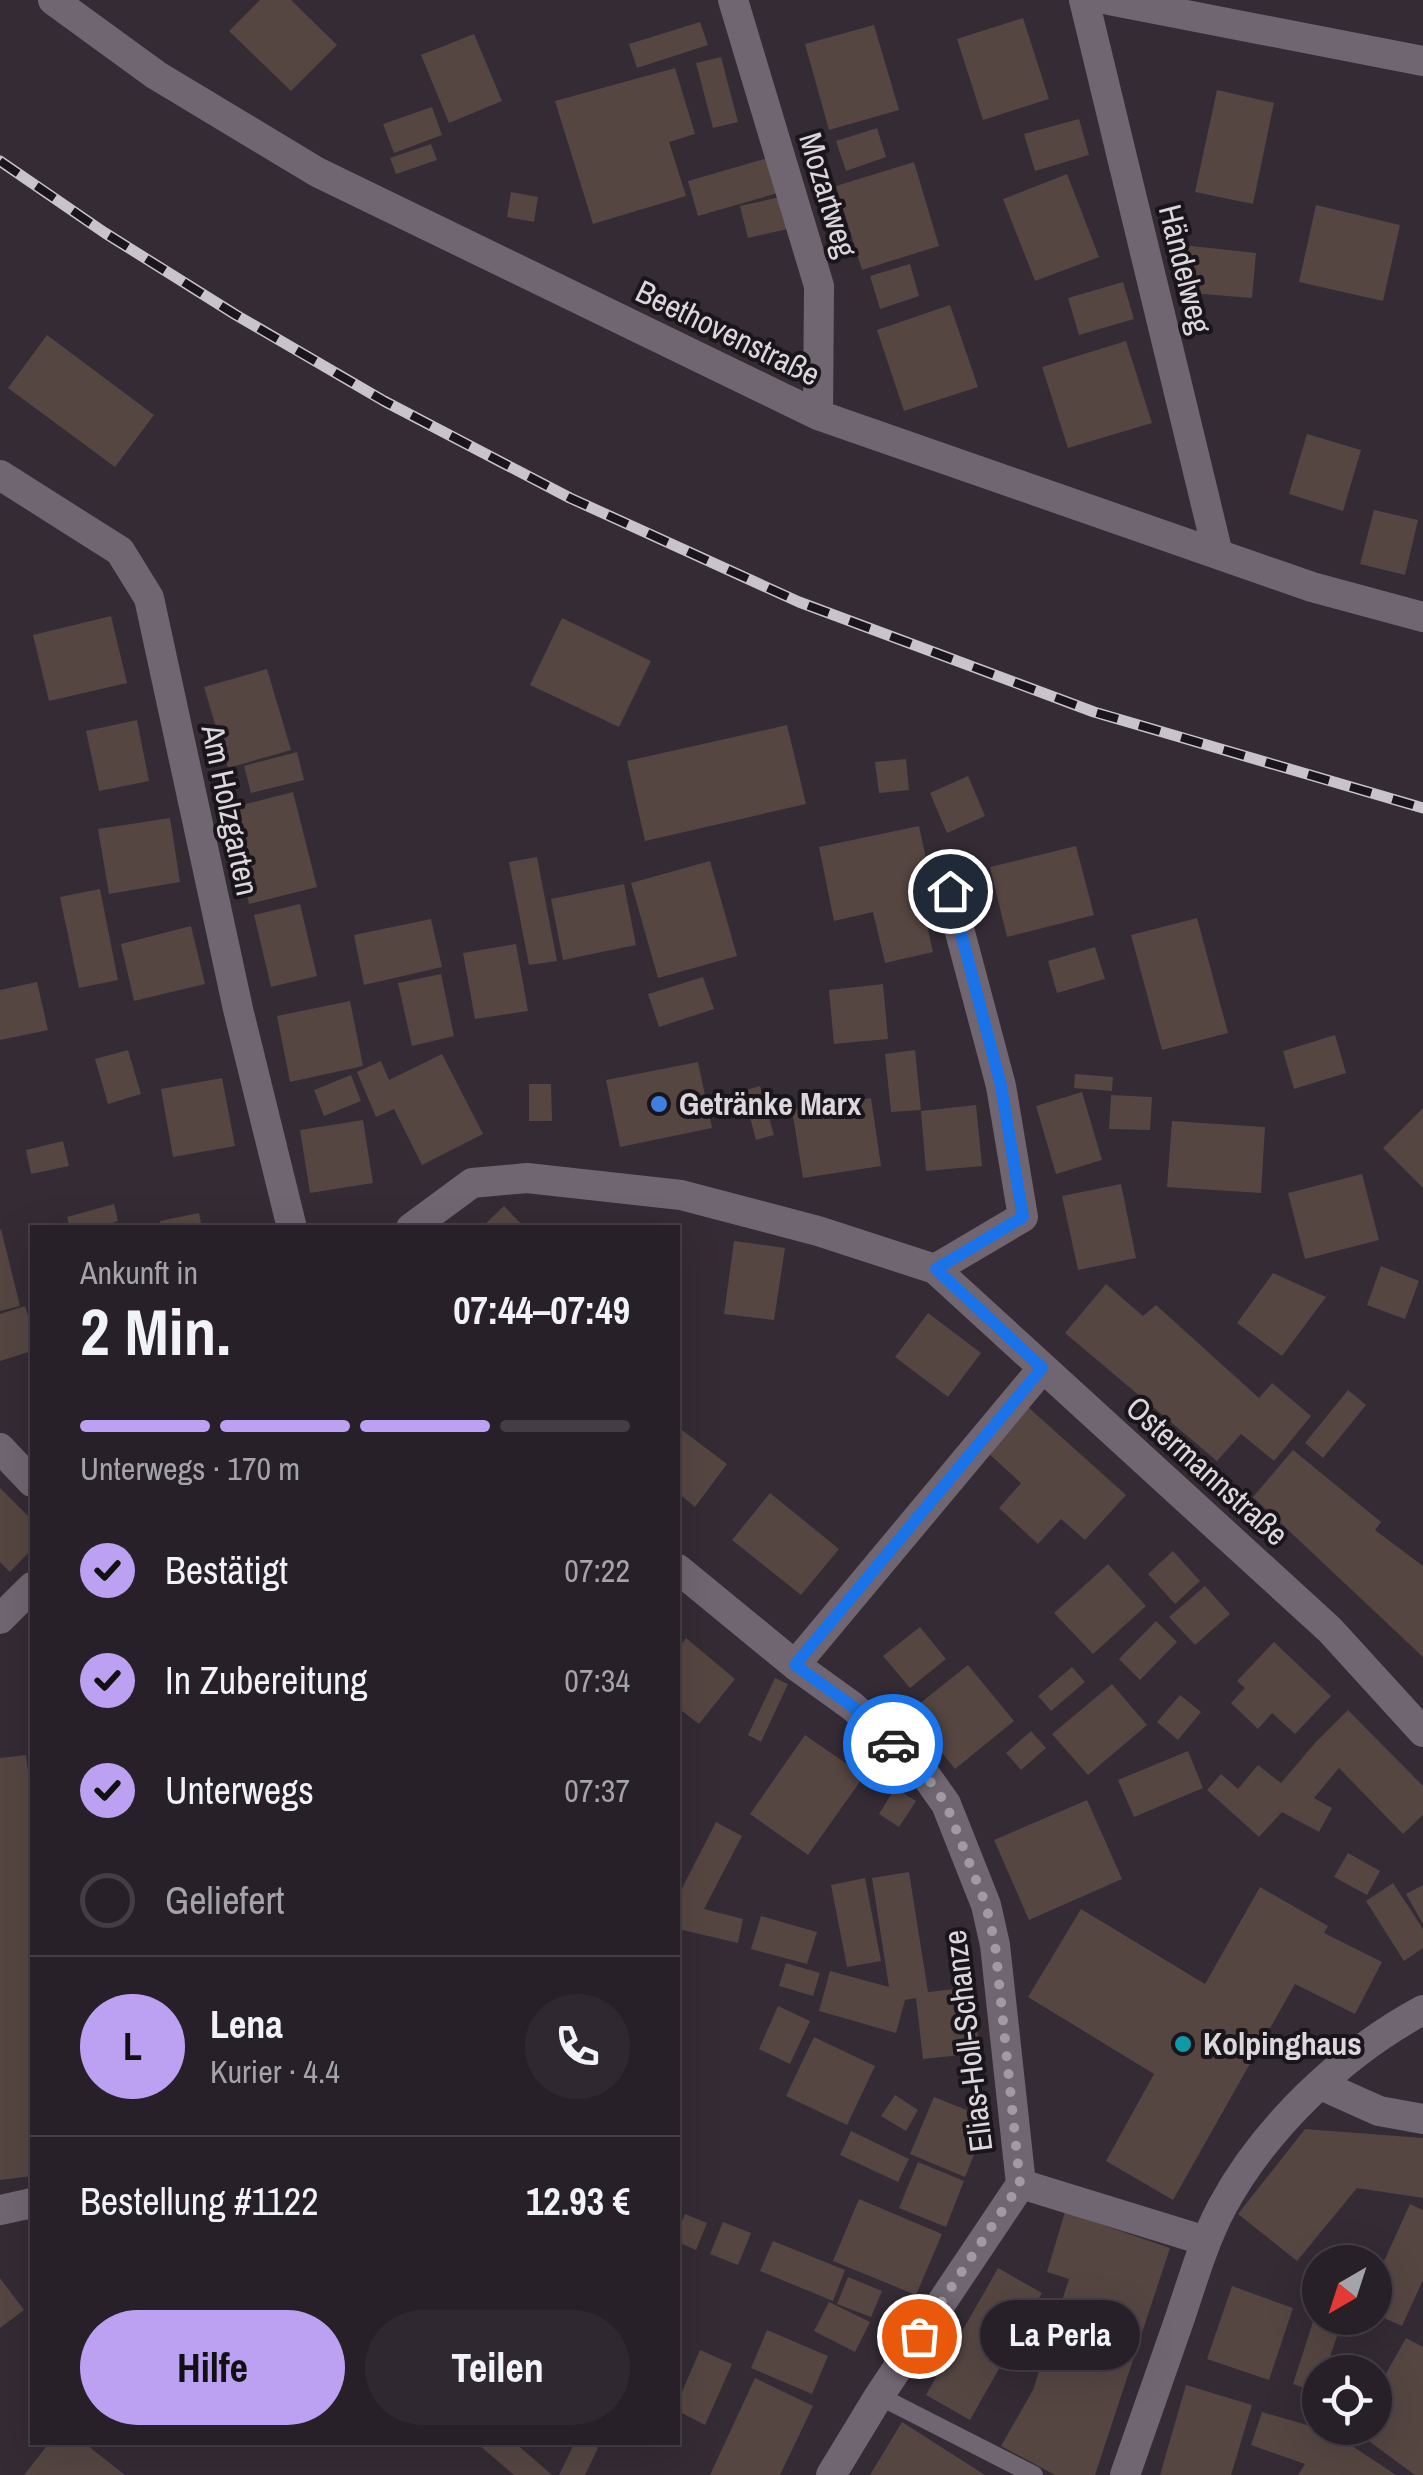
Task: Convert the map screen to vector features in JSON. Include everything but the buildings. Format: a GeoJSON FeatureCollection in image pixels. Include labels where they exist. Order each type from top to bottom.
{"type":"FeatureCollection","features":[{"type":"Feature","properties":{"kind":"street","name":"Beethovenstraße"},"geometry":{"type":"LineString","coordinates":[[53,0],[156,75],[317,172],[818,415],[1312,587],[1423,617]]}},
{"type":"Feature","properties":{"kind":"street","name":"Mozartweg"},"geometry":{"type":"LineString","coordinates":[[732,0],[819,286],[818,415]]}},
{"type":"Feature","properties":{"kind":"street","name":"Händelweg"},"geometry":{"type":"LineString","coordinates":[[1084,0],[1218,554]]}},
{"type":"Feature","properties":{"kind":"street"},"geometry":{"type":"LineString","coordinates":[[1109,0],[1423,61]]}},
{"type":"Feature","properties":{"kind":"street","name":"Am Holzgarten"},"geometry":{"type":"LineString","coordinates":[[0,475],[120,550],[149,598],[238,1009],[291,1225]]}},
{"type":"Feature","properties":{"kind":"street"},"geometry":{"type":"LineString","coordinates":[[936,1269],[1023,1217],[1001,1086],[950,891]]}},
{"type":"Feature","properties":{"kind":"street","name":"Ostermannstraße"},"geometry":{"type":"LineString","coordinates":[[415,1225],[472,1183],[527,1178],[681,1195],[936,1269],[1330,1630],[1423,1732]]}},
{"type":"Feature","properties":{"kind":"street"},"geometry":{"type":"LineString","coordinates":[[795,1665],[1042,1368]]}},
{"type":"Feature","properties":{"kind":"street"},"geometry":{"type":"LineString","coordinates":[[0,1448],[30,1480]]}},
{"type":"Feature","properties":{"kind":"street","name":"Elias-Holl-Schanze"},"geometry":{"type":"LineString","coordinates":[[680,1571],[795,1665],[852,1706],[922,1770],[946,1804],[986,1905],[995,1944],[1020,2184]]}},
{"type":"Feature","properties":{"kind":"street"},"geometry":{"type":"LineString","coordinates":[[0,1619],[30,1589]]}},
{"type":"Feature","properties":{"kind":"street"},"geometry":{"type":"LineString","coordinates":[[1125,2475],[1206,2242],[1240,2178],[1284,2122],[1321,2085],[1378,2036],[1423,2010]]}},
{"type":"Feature","properties":{"kind":"street"},"geometry":{"type":"LineString","coordinates":[[1321,2085],[1380,2111],[1423,2119]]}},
{"type":"Feature","properties":{"kind":"street"},"geometry":{"type":"LineString","coordinates":[[832,2475],[879,2396],[1020,2184],[1206,2242]]}},
{"type":"Feature","properties":{"kind":"street"},"geometry":{"type":"LineString","coordinates":[[0,2210],[30,2204]]}},
{"type":"Feature","properties":{"kind":"lane"},"geometry":{"type":"LineString","coordinates":[[879,2396],[1034,2475]]}},
{"type":"Feature","properties":{"kind":"railway"},"geometry":{"type":"LineString","coordinates":[[0,161],[236,315],[384,401],[570,498],[799,602],[1094,712],[1423,808]]}},
{"type":"Feature","properties":{"kind":"way so far"},"geometry":{"type":"LineString","coordinates":[[893,1744],[922,1770],[946,1804],[986,1905],[995,1944],[1020,2184],[919,2336]]}},
{"type":"Feature","properties":{"kind":"place","name":"Getränke Marx"},"geometry":{"type":"Point","coordinates":[659,1104]}},
{"type":"Feature","properties":{"kind":"place","name":"Kolpinghaus"},"geometry":{"type":"Point","coordinates":[1183,2044]}},
{"type":"Feature","properties":{"kind":"place","name":"La Perla"},"geometry":{"type":"Point","coordinates":[919,2336]}},
{"type":"Feature","properties":{"kind":"route"},"geometry":{"type":"LineString","coordinates":[[893,1744],[852,1706],[795,1665],[1042,1368],[936,1269],[1023,1217],[1001,1086],[950,891]]}}]}
